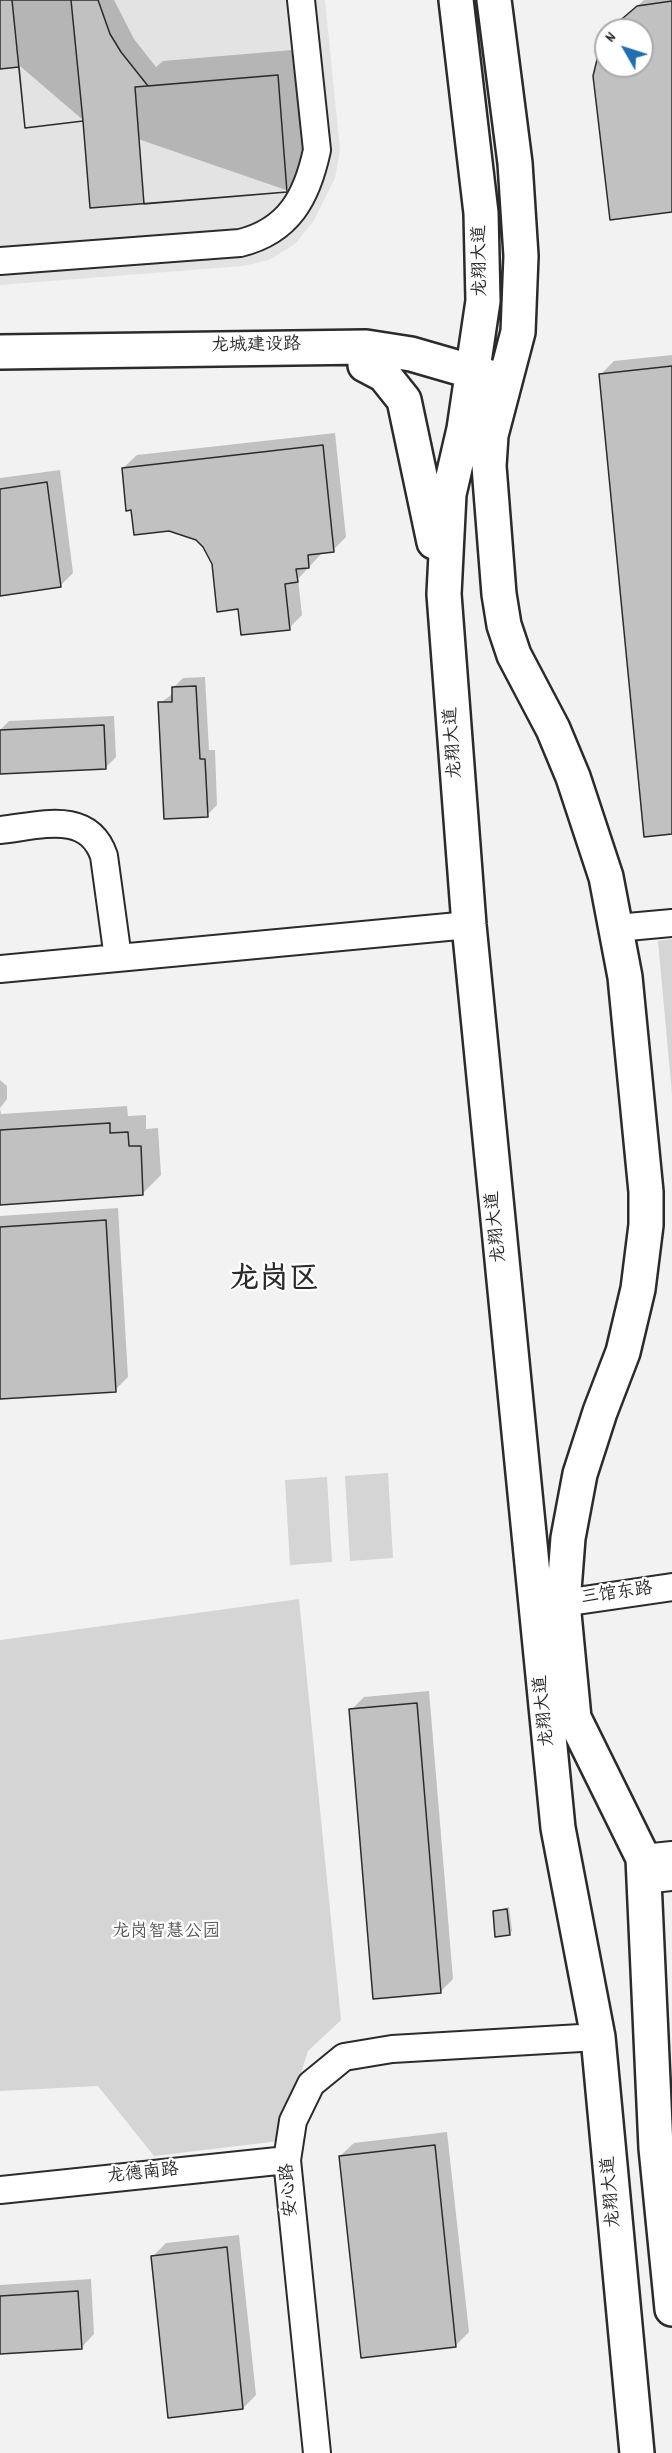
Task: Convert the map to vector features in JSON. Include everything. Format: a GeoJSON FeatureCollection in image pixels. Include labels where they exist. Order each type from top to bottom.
{"type":"FeatureCollection","features":[{"type":"Feature","properties":{"kind":"main road","name":"龙翔大道"},"geometry":{"type":"LineString","coordinates":[[456,0],[481,213],[483,301],[471,380],[449,494],[444,594],[469,926],[558,1828],[598,2037],[637,2453]]}},
{"type":"Feature","properties":{"kind":"main road","name":"龙翔大道"},"geometry":{"type":"LineString","coordinates":[[494,0],[515,164],[521,256],[518,332],[491,435],[489,466],[504,625],[514,655],[553,729],[573,777],[591,827],[617,928],[625,977],[646,1192],[646,1225],[631,1320],[580,1474],[568,1538],[563,1603],[574,1718],[658,1868],[656,2148],[672,2309]]}},
{"type":"Feature","properties":{"kind":"main road","name":"龙城建设路"},"geometry":{"type":"LineString","coordinates":[[0,352],[366,347],[411,354],[471,380],[504,390]]}},
{"type":"Feature","properties":{"kind":"main road","name":"龙城建设路"},"geometry":{"type":"LineString","coordinates":[[0,374],[309,364],[365,365],[471,380]]}},
{"type":"Feature","properties":{"kind":"main road"},"geometry":{"type":"LineString","coordinates":[[365,365],[392,382],[408,410],[444,594]]}},
{"type":"Feature","properties":{"kind":"street"},"geometry":{"type":"LineString","coordinates":[[0,261],[240,243],[260,238],[280,226],[305,189],[313,171],[317,150],[301,0]]}},
{"type":"Feature","properties":{"kind":"street"},"geometry":{"type":"LineString","coordinates":[[0,830],[64,824],[83,828],[91,834],[99,843],[104,856],[118,958]]}},
{"type":"Feature","properties":{"kind":"street"},"geometry":{"type":"LineString","coordinates":[[617,928],[672,923]]}},
{"type":"Feature","properties":{"kind":"street"},"geometry":{"type":"LineString","coordinates":[[0,969],[469,926]]}},
{"type":"Feature","properties":{"kind":"street","name":"三馆东路"},"geometry":{"type":"LineString","coordinates":[[563,1603],[672,1587]]}},
{"type":"Feature","properties":{"kind":"street","name":"安心路"},"geometry":{"type":"LineString","coordinates":[[317,2453],[287,2160],[293,2121],[311,2084],[344,2057],[392,2049],[598,2037]]}},
{"type":"Feature","properties":{"kind":"street","name":"龙德南路"},"geometry":{"type":"LineString","coordinates":[[0,2190],[287,2160]]}},
{"type":"Feature","properties":{"kind":"shaded area"},"geometry":{"type":"Polygon","coordinates":[[[0,0],[325,0],[340,150],[335,178],[313,222],[295,244],[269,260],[243,266],[0,285],[0,0]]]}},
{"type":"Feature","properties":{"kind":"green space"},"geometry":{"type":"Polygon","coordinates":[[[672,939],[672,1094],[658,941],[672,939]]]}},
{"type":"Feature","properties":{"kind":"green space"},"geometry":{"type":"Polygon","coordinates":[[[388,1473],[393,1558],[350,1561],[345,1476],[388,1473]]]}},
{"type":"Feature","properties":{"kind":"green space"},"geometry":{"type":"Polygon","coordinates":[[[327,1477],[332,1562],[290,1565],[285,1480],[327,1477]]]}},
{"type":"Feature","properties":{"kind":"green space","name":"龙岗智慧公园"},"geometry":{"type":"Polygon","coordinates":[[[299,1599],[341,2020],[308,2051],[279,2141],[154,2156],[98,2086],[0,2091],[0,1640],[299,1599]]]}},
{"type":"Feature","properties":{"kind":"building"},"geometry":{"type":"Polygon","coordinates":[[[0,0],[98,0],[110,34],[148,86],[278,75],[287,192],[90,208],[83,121],[25,128],[19,67],[0,69],[0,0]]]}},
{"type":"Feature","properties":{"kind":"building"},"geometry":{"type":"Polygon","coordinates":[[[12,0],[71,0],[83,121],[25,128],[12,0]]]}},
{"type":"Feature","properties":{"kind":"building"},"geometry":{"type":"Polygon","coordinates":[[[672,1],[672,212],[610,220],[593,76],[594,72],[594,78],[654,78],[654,18],[623,18],[637,6],[672,1]]]}},
{"type":"Feature","properties":{"kind":"building"},"geometry":{"type":"Polygon","coordinates":[[[278,75],[287,192],[144,204],[135,87],[278,75]]]}},
{"type":"Feature","properties":{"kind":"building"},"geometry":{"type":"Polygon","coordinates":[[[672,366],[672,834],[644,837],[599,374],[672,366]]]}},
{"type":"Feature","properties":{"kind":"building"},"geometry":{"type":"Polygon","coordinates":[[[323,445],[334,552],[308,555],[309,568],[296,569],[298,582],[285,584],[290,630],[241,635],[238,609],[217,612],[212,564],[203,547],[196,540],[169,531],[134,535],[131,510],[126,511],[122,468],[323,445]]]}},
{"type":"Feature","properties":{"kind":"building"},"geometry":{"type":"Polygon","coordinates":[[[47,482],[61,587],[0,596],[0,489],[47,482]]]}},
{"type":"Feature","properties":{"kind":"building"},"geometry":{"type":"Polygon","coordinates":[[[196,686],[200,759],[205,759],[208,817],[164,819],[158,702],[172,702],[172,687],[196,686]]]}},
{"type":"Feature","properties":{"kind":"building"},"geometry":{"type":"Polygon","coordinates":[[[104,725],[106,769],[0,774],[0,730],[104,725]]]}},
{"type":"Feature","properties":{"kind":"building"},"geometry":{"type":"Polygon","coordinates":[[[110,1123],[110,1133],[128,1132],[129,1146],[141,1146],[143,1195],[0,1205],[0,1130],[110,1123]]]}},
{"type":"Feature","properties":{"kind":"building"},"geometry":{"type":"Polygon","coordinates":[[[106,1220],[116,1392],[0,1399],[0,1227],[106,1220]]]}},
{"type":"Feature","properties":{"kind":"building"},"geometry":{"type":"Polygon","coordinates":[[[417,1703],[441,1993],[373,1999],[349,1709],[417,1703]]]}},
{"type":"Feature","properties":{"kind":"building"},"geometry":{"type":"Polygon","coordinates":[[[507,1909],[510,1935],[495,1937],[493,1911],[507,1909]]]}},
{"type":"Feature","properties":{"kind":"building"},"geometry":{"type":"Polygon","coordinates":[[[435,2145],[456,2347],[361,2358],[339,2156],[435,2145]]]}},
{"type":"Feature","properties":{"kind":"building"},"geometry":{"type":"Polygon","coordinates":[[[227,2247],[243,2409],[168,2418],[151,2256],[227,2247]]]}},
{"type":"Feature","properties":{"kind":"building"},"geometry":{"type":"Polygon","coordinates":[[[78,2291],[82,2349],[0,2354],[0,2296],[78,2291]]]}},
{"type":"Feature","properties":{"kind":"district","name":"龙岗区"},"geometry":{"type":"Point","coordinates":[274,1283]}}]}
